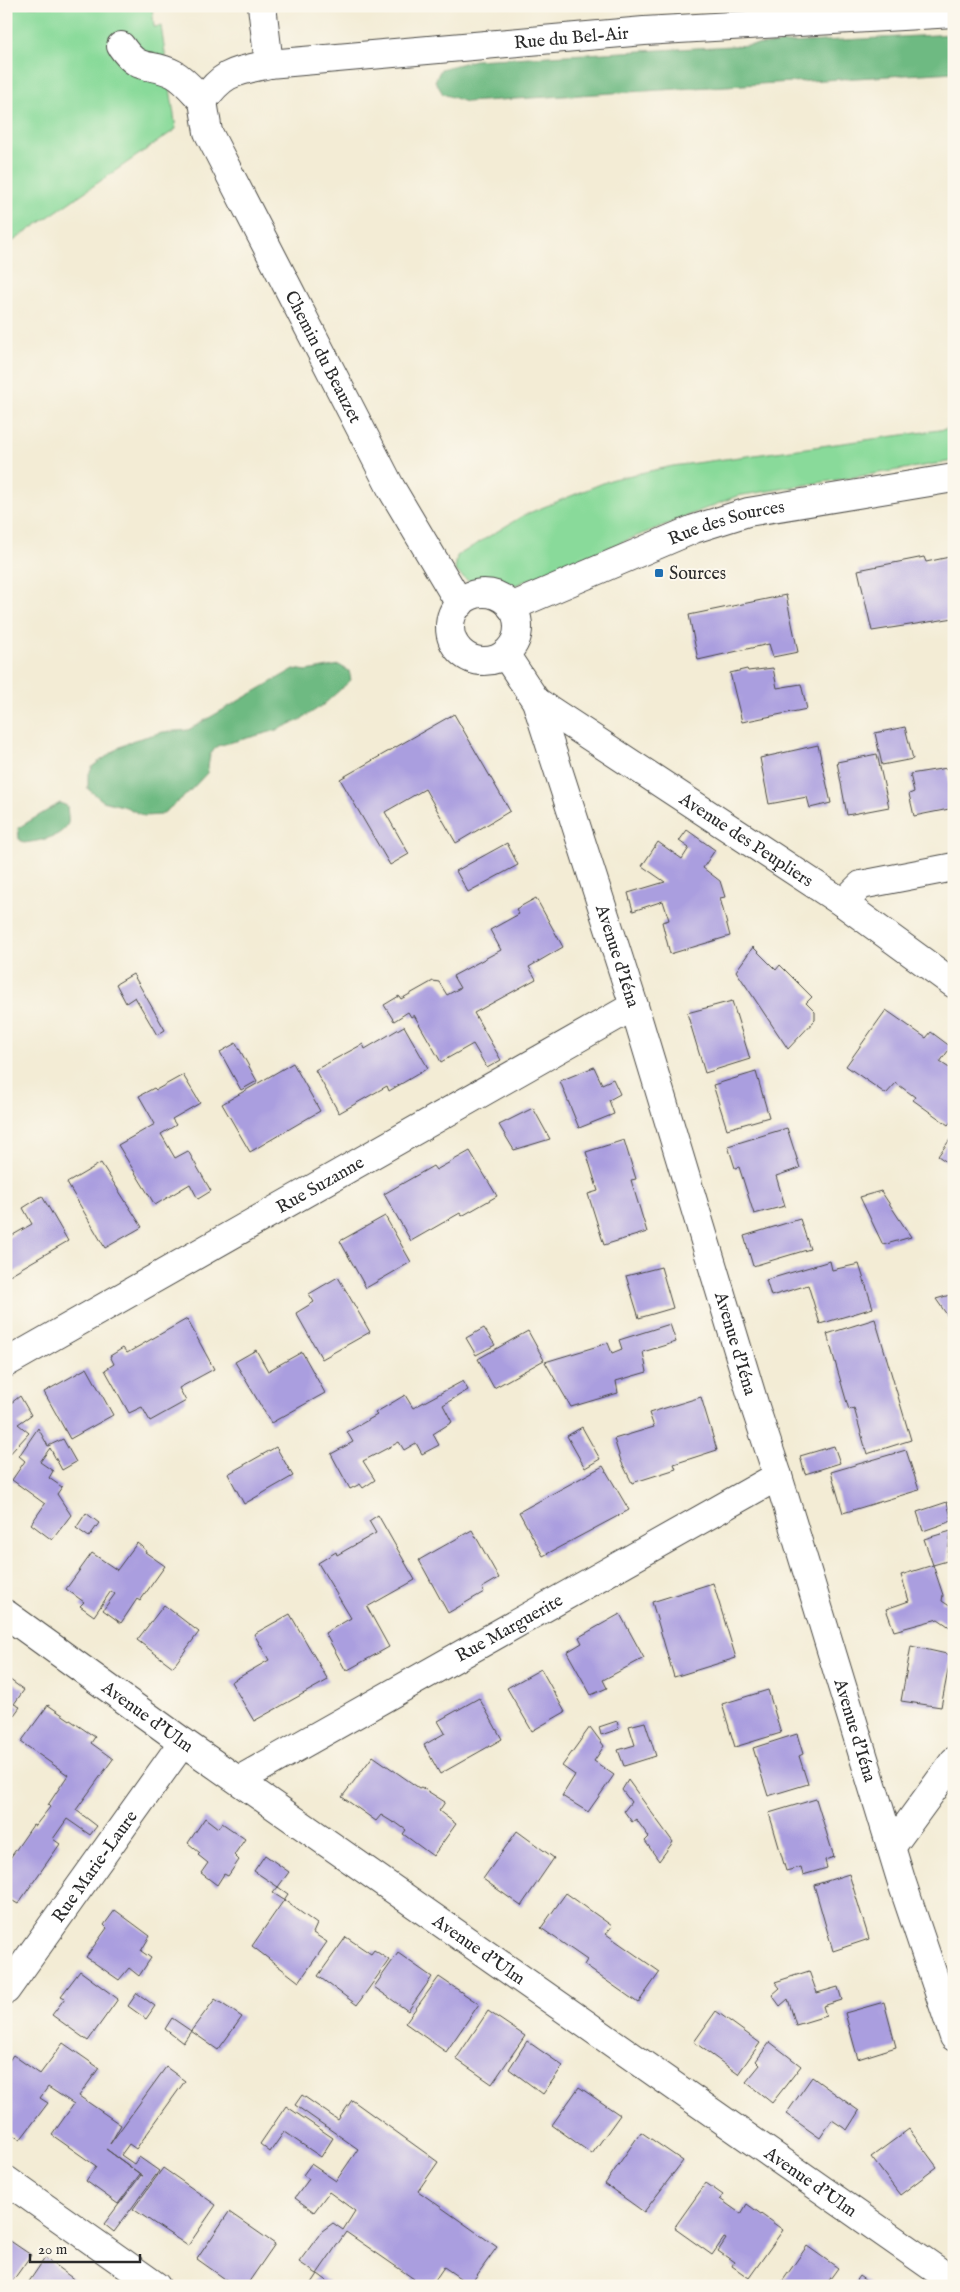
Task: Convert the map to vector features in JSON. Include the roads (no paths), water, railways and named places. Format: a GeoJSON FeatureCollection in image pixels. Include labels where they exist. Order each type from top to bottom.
{"type":"FeatureCollection","features":[{"type":"Feature","properties":{"kind":"street"},"geometry":{"type":"LineString","coordinates":[[262,6],[269,64]]}},
{"type":"Feature","properties":{"kind":"street","name":"Rue du Bel-Air"},"geometry":{"type":"LineString","coordinates":[[203,101],[216,83],[235,72],[269,64],[644,30],[954,13]]}},
{"type":"Feature","properties":{"kind":"street"},"geometry":{"type":"LineString","coordinates":[[121,46],[135,63],[144,67],[161,68],[176,75],[203,101]]}},
{"type":"Feature","properties":{"kind":"street","name":"Chemin du Beauzet"},"geometry":{"type":"LineString","coordinates":[[203,101],[208,132],[391,488],[460,604]]}},
{"type":"Feature","properties":{"kind":"street","name":"Rue des Sources"},"geometry":{"type":"LineString","coordinates":[[512,608],[694,529],[748,512],[954,478]]}},
{"type":"Feature","properties":{"kind":"street"},"geometry":{"type":"LineString","coordinates":[[481,594],[492,595],[503,600],[512,608],[516,617],[517,637],[505,654],[485,662],[474,660],[456,647],[452,639],[451,620],[460,604],[469,597],[481,594]]}},
{"type":"Feature","properties":{"kind":"street","name":"Avenue d'Iéna"},"geometry":{"type":"LineString","coordinates":[[505,654],[536,701],[634,1006],[756,1410],[892,1846],[954,2037]]}},
{"type":"Feature","properties":{"kind":"street","name":"Avenue des Peupliers"},"geometry":{"type":"LineString","coordinates":[[536,701],[843,903],[954,984]]}},
{"type":"Feature","properties":{"kind":"street"},"geometry":{"type":"LineString","coordinates":[[843,903],[861,886],[954,867]]}},
{"type":"Feature","properties":{"kind":"street","name":"Rue Suzanne"},"geometry":{"type":"LineString","coordinates":[[6,1363],[634,1006]]}},
{"type":"Feature","properties":{"kind":"street","name":"Rue Marguerite"},"geometry":{"type":"LineString","coordinates":[[243,1783],[778,1476]]}},
{"type":"Feature","properties":{"kind":"street","name":"Avenue d'Ulm"},"geometry":{"type":"LineString","coordinates":[[6,1614],[183,1742],[954,2282]]}},
{"type":"Feature","properties":{"kind":"street","name":"Rue Marie-Laure"},"geometry":{"type":"LineString","coordinates":[[6,1990],[183,1742]]}},
{"type":"Feature","properties":{"kind":"street"},"geometry":{"type":"LineString","coordinates":[[892,1846],[954,1761]]}},
{"type":"Feature","properties":{"kind":"street"},"geometry":{"type":"LineString","coordinates":[[6,2180],[156,2286]]}},
{"type":"Feature","properties":{"kind":"place","name":"Sources"},"geometry":{"type":"Point","coordinates":[659,573]}}]}
